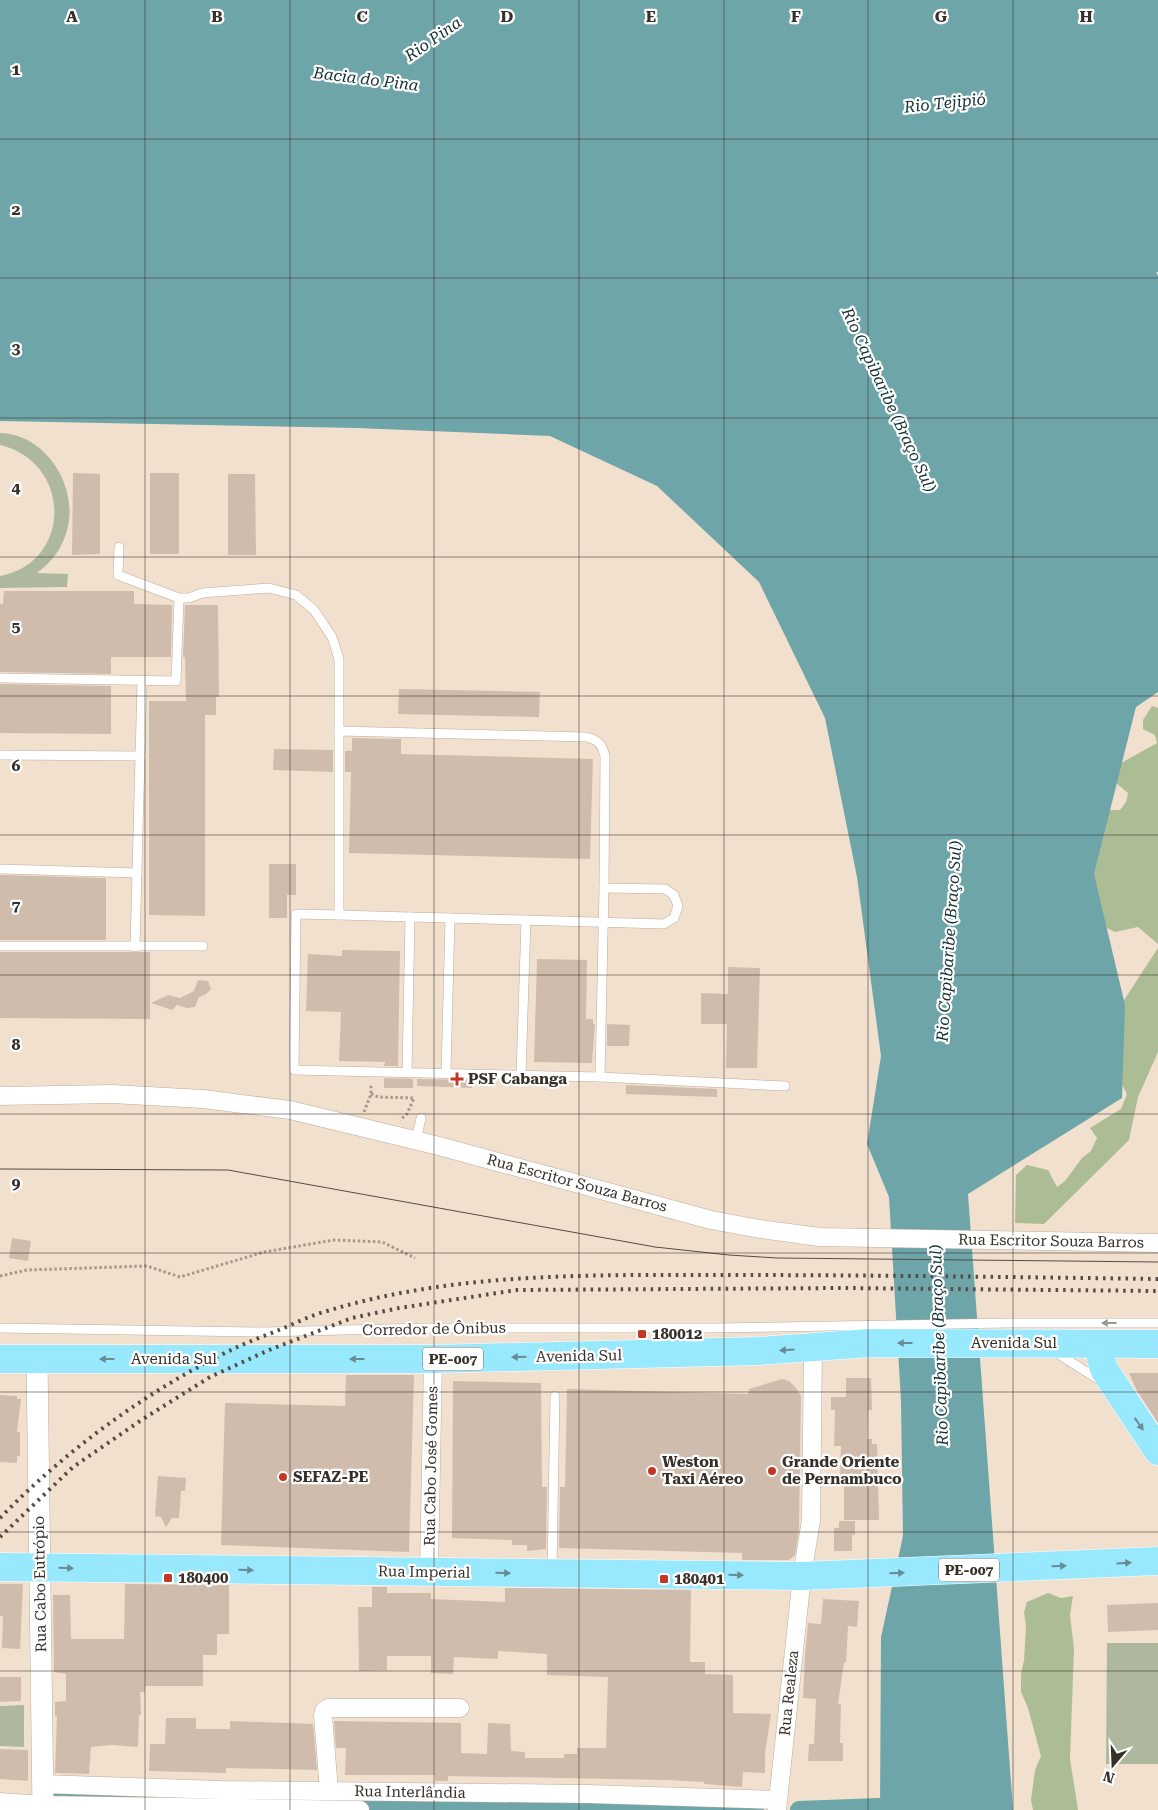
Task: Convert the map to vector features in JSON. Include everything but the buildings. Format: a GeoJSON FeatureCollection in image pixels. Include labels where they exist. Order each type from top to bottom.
{"type":"FeatureCollection","features":[{"type":"Feature","properties":{"kind":"highway","name":"Avenida Sul"},"geometry":{"type":"LineString","coordinates":[[0,1359],[433,1359],[759,1351],[813,1348],[869,1335],[1009,1330],[1041,1343],[1158,1344]]}},
{"type":"Feature","properties":{"kind":"highway"},"geometry":{"type":"LineString","coordinates":[[1107,1344],[1101,1351],[1100,1360],[1105,1371],[1158,1451]]}},
{"type":"Feature","properties":{"kind":"highway","name":"Rua Imperial"},"geometry":{"type":"LineString","coordinates":[[0,1567],[802,1576],[1158,1561]]}},
{"type":"Feature","properties":{"kind":"street","name":"Rua Escritor Souza Barros"},"geometry":{"type":"LineString","coordinates":[[0,1096],[112,1094],[203,1099],[290,1110],[416,1140],[711,1220],[819,1237],[1158,1243]]}},
{"type":"Feature","properties":{"kind":"street","name":"Rua Realeza"},"geometry":{"type":"LineString","coordinates":[[777,1805],[802,1576],[811,1520],[813,1348]]}},
{"type":"Feature","properties":{"kind":"street","name":"Rua Cabo Eutrópio"},"geometry":{"type":"LineString","coordinates":[[36,1359],[43,1800]]}},
{"type":"Feature","properties":{"kind":"street","name":"Rua Cabo José Gomes"},"geometry":{"type":"LineString","coordinates":[[429,1572],[433,1359]]}},
{"type":"Feature","properties":{"kind":"street"},"geometry":{"type":"LineString","coordinates":[[329,1791],[323,1716],[324,1711],[328,1708],[460,1708]]}},
{"type":"Feature","properties":{"kind":"street","name":"Rua Interlândia"},"geometry":{"type":"LineString","coordinates":[[43,1800],[221,1790],[598,1794],[777,1805]]}},
{"type":"Feature","properties":{"kind":"street"},"geometry":{"type":"LineString","coordinates":[[0,1802],[43,1800],[221,1809],[360,1810]]}},
{"type":"Feature","properties":{"kind":"lane"},"geometry":{"type":"LineString","coordinates":[[119,547],[118,575],[179,598],[189,598],[202,593],[269,588],[296,595],[314,610],[332,636],[339,659],[339,915]]}},
{"type":"Feature","properties":{"kind":"lane"},"geometry":{"type":"LineString","coordinates":[[0,678],[176,682],[179,598]]}},
{"type":"Feature","properties":{"kind":"lane"},"geometry":{"type":"LineString","coordinates":[[135,946],[142,681]]}},
{"type":"Feature","properties":{"kind":"lane"},"geometry":{"type":"LineString","coordinates":[[339,731],[586,737],[596,740],[602,747],[605,756],[604,922],[600,1077]]}},
{"type":"Feature","properties":{"kind":"lane"},"geometry":{"type":"LineString","coordinates":[[0,755],[140,756]]}},
{"type":"Feature","properties":{"kind":"lane"},"geometry":{"type":"LineString","coordinates":[[0,869],[137,873]]}},
{"type":"Feature","properties":{"kind":"lane"},"geometry":{"type":"LineString","coordinates":[[604,888],[665,889],[674,895],[678,906],[674,918],[664,924],[296,914],[294,1070],[600,1077],[785,1086]]}},
{"type":"Feature","properties":{"kind":"lane"},"geometry":{"type":"LineString","coordinates":[[407,1072],[410,917]]}},
{"type":"Feature","properties":{"kind":"lane"},"geometry":{"type":"LineString","coordinates":[[446,1073],[450,918]]}},
{"type":"Feature","properties":{"kind":"lane"},"geometry":{"type":"LineString","coordinates":[[521,1075],[526,920]]}},
{"type":"Feature","properties":{"kind":"lane"},"geometry":{"type":"LineString","coordinates":[[0,946],[203,946]]}},
{"type":"Feature","properties":{"kind":"lane"},"geometry":{"type":"LineString","coordinates":[[416,1140],[421,1118]]}},
{"type":"Feature","properties":{"kind":"lane"},"geometry":{"type":"LineString","coordinates":[[1009,1330],[1158,1323]]}},
{"type":"Feature","properties":{"kind":"lane","name":"Corredor de Ônibus"},"geometry":{"type":"LineString","coordinates":[[0,1328],[264,1332],[436,1328],[869,1335]]}},
{"type":"Feature","properties":{"kind":"lane"},"geometry":{"type":"LineString","coordinates":[[1041,1343],[1087,1371],[1121,1397]]}},
{"type":"Feature","properties":{"kind":"lane"},"geometry":{"type":"LineString","coordinates":[[552,1574],[555,1396]]}},
{"type":"Feature","properties":{"kind":"path"},"geometry":{"type":"LineString","coordinates":[[355,1126],[371,1094],[372,1071]]}},
{"type":"Feature","properties":{"kind":"path"},"geometry":{"type":"LineString","coordinates":[[371,1094],[378,1097],[414,1098],[407,1114],[399,1122],[389,1128],[374,1131]]}},
{"type":"Feature","properties":{"kind":"path"},"geometry":{"type":"LineString","coordinates":[[0,1276],[27,1270],[147,1266],[180,1277],[264,1252],[334,1240],[382,1242],[416,1258]]}},
{"type":"Feature","properties":{"kind":"green space"},"geometry":{"type":"Polygon","coordinates":[[[0,433],[16,436],[31,442],[44,452],[62,478],[68,494],[70,510],[68,526],[64,540],[57,553],[37,573],[68,574],[67,587],[0,588],[0,576],[24,567],[41,552],[51,533],[54,512],[51,490],[41,471],[24,455],[0,445],[0,433]]]}},
{"type":"Feature","properties":{"kind":"green space"},"geometry":{"type":"Polygon","coordinates":[[[1152,706],[1158,708],[1158,944],[1138,927],[1115,932],[1107,928],[1086,871],[1110,810],[1120,810],[1126,802],[1128,793],[1117,784],[1116,771],[1123,762],[1157,743],[1155,735],[1143,729],[1143,720],[1152,706]]]}},
{"type":"Feature","properties":{"kind":"green space"},"geometry":{"type":"Polygon","coordinates":[[[1158,948],[1158,1052],[1138,1097],[1129,1140],[1044,1224],[1015,1223],[1016,1175],[1027,1165],[1048,1170],[1057,1187],[1065,1181],[1082,1158],[1091,1151],[1097,1138],[1090,1128],[1121,1109],[1127,1094],[1122,1085],[1123,1058],[1114,1004],[1124,1000],[1158,948]]]}},
{"type":"Feature","properties":{"kind":"green space"},"geometry":{"type":"Polygon","coordinates":[[[1048,1593],[1061,1598],[1073,1596],[1070,1615],[1074,1649],[1070,1759],[1078,1810],[1033,1810],[1031,1800],[1035,1770],[1041,1756],[1028,1708],[1021,1692],[1026,1626],[1024,1612],[1027,1602],[1048,1593]]]}},
{"type":"Feature","properties":{"kind":"green space"},"geometry":{"type":"Polygon","coordinates":[[[1107,1643],[1158,1643],[1158,1764],[1106,1764],[1107,1643]]]}},
{"type":"Feature","properties":{"kind":"green space"},"geometry":{"type":"Polygon","coordinates":[[[24,1705],[24,1747],[0,1746],[0,1706],[24,1705]]]}},
{"type":"Feature","properties":{"kind":"water"},"geometry":{"type":"Polygon","coordinates":[[[0,0],[1158,0],[1158,272],[1156,272],[1158,276],[1158,692],[1136,707],[1094,874],[1125,1005],[1122,1098],[968,1194],[1013,1810],[880,1810],[881,1637],[903,1536],[901,1401],[889,1197],[867,1144],[881,1056],[857,877],[825,718],[759,582],[657,486],[550,436],[357,428],[0,421],[0,0]]]}},
{"type":"Feature","properties":{"kind":"waterway"},"geometry":{"type":"LineString","coordinates":[[48,1796],[145,1798]]}},
{"type":"Feature","properties":{"kind":"waterway"},"geometry":{"type":"LineString","coordinates":[[341,1802],[755,1810]]}},
{"type":"Feature","properties":{"kind":"waterway"},"geometry":{"type":"LineString","coordinates":[[799,1810],[879,1807]]}},
{"type":"Feature","properties":{"kind":"tram line"},"geometry":{"type":"LineString","coordinates":[[0,1169],[228,1170],[655,1247],[729,1255],[777,1258],[1158,1262]]}},
{"type":"Feature","properties":{"kind":"railway"},"geometry":{"type":"LineString","coordinates":[[0,1518],[25,1493],[80,1445],[109,1423],[170,1383],[201,1365],[250,1341],[318,1314],[372,1299],[421,1289],[471,1283],[571,1276],[830,1275],[1158,1279]]}},
{"type":"Feature","properties":{"kind":"railway"},"geometry":{"type":"LineString","coordinates":[[0,1537],[73,1467],[143,1419],[210,1377],[269,1350],[352,1318],[399,1308],[517,1290],[843,1288],[1158,1291]]}},
{"type":"Feature","properties":{"kind":"place","name":"PSF Cabanga"},"geometry":{"type":"Point","coordinates":[457,1079]}},
{"type":"Feature","properties":{"kind":"place","name":"180012"},"geometry":{"type":"Point","coordinates":[642,1334]}},
{"type":"Feature","properties":{"kind":"place","name":"Weston Taxi Aéreo"},"geometry":{"type":"Point","coordinates":[652,1471]}},
{"type":"Feature","properties":{"kind":"place","name":"Grande Oriente de Pernambuco"},"geometry":{"type":"Point","coordinates":[772,1471]}},
{"type":"Feature","properties":{"kind":"place","name":"SEFAZ-PE"},"geometry":{"type":"Point","coordinates":[283,1477]}},
{"type":"Feature","properties":{"kind":"place","name":"180400"},"geometry":{"type":"Point","coordinates":[168,1578]}},
{"type":"Feature","properties":{"kind":"place","name":"180401"},"geometry":{"type":"Point","coordinates":[664,1579]}},
{"type":"Feature","properties":{"kind":"water label","name":"Rio Pina"},"geometry":{"type":"Point","coordinates":[433,39]}},
{"type":"Feature","properties":{"kind":"water label","name":"Bacia do Pina"},"geometry":{"type":"Point","coordinates":[366,79]}},
{"type":"Feature","properties":{"kind":"water label","name":"Rio Tejipió"},"geometry":{"type":"Point","coordinates":[945,103]}},
{"type":"Feature","properties":{"kind":"water label","name":"Rio Capibaribe (Braço Sul)"},"geometry":{"type":"Point","coordinates":[889,400]}},
{"type":"Feature","properties":{"kind":"water label","name":"Rio Capibaribe (Braço Sul)"},"geometry":{"type":"Point","coordinates":[949,941]}},
{"type":"Feature","properties":{"kind":"water label","name":"Rio Capibaribe (Braço Sul)"},"geometry":{"type":"Point","coordinates":[939,1345]}}]}
